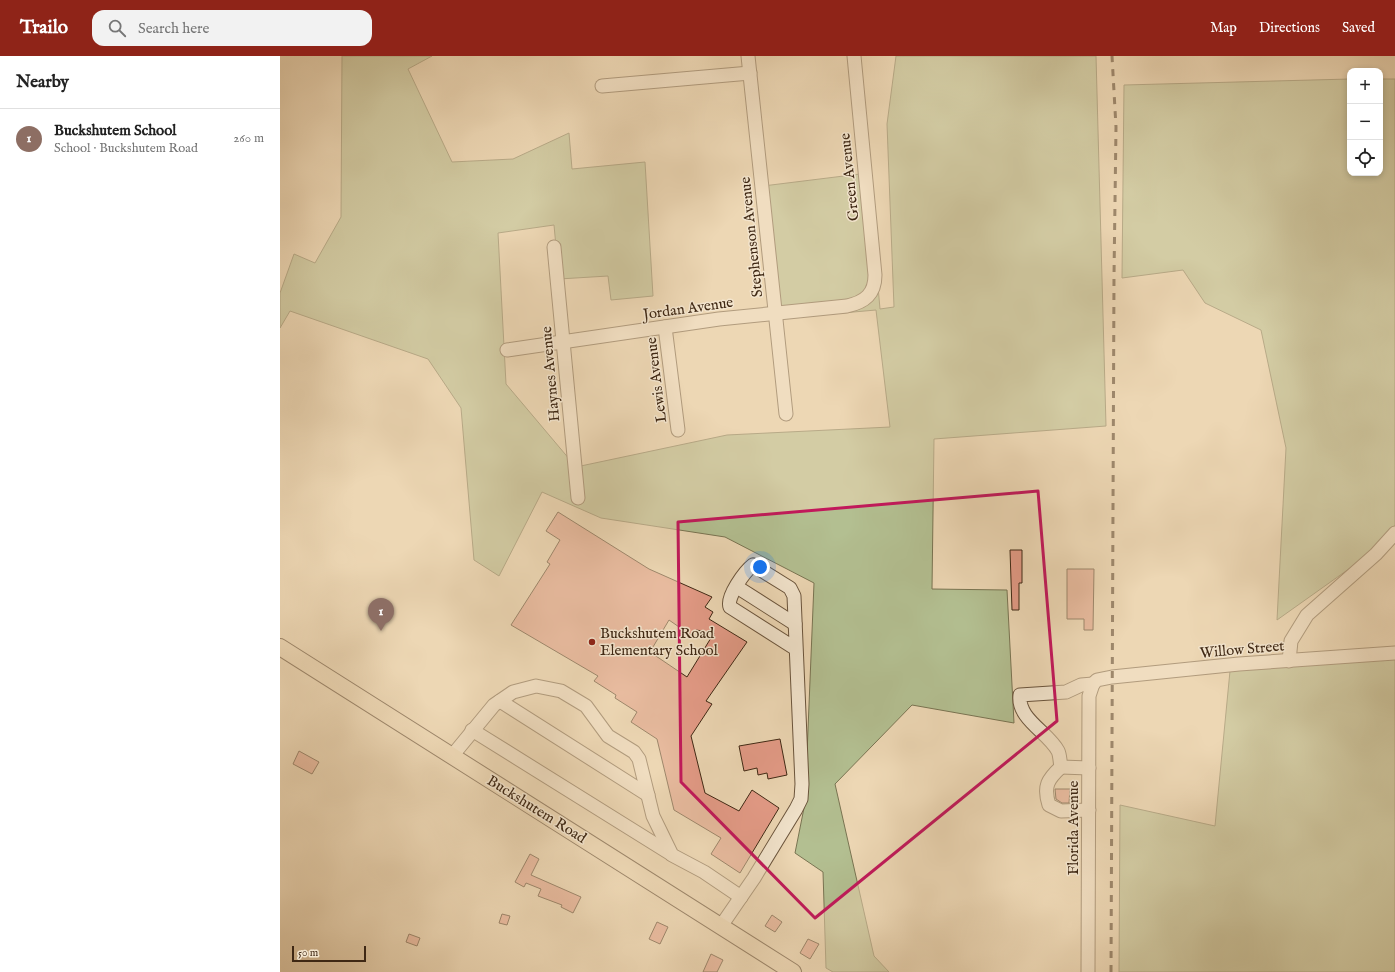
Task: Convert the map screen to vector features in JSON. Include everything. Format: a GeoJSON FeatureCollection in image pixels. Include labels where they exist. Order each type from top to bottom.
{"type":"FeatureCollection","features":[{"type":"Feature","properties":{"kind":"main road","name":"Buckshutem Road"},"geometry":{"type":"LineString","coordinates":[[280,647],[793,972]]}},
{"type":"Feature","properties":{"kind":"street","name":"Stephenson Avenue"},"geometry":{"type":"LineString","coordinates":[[748,56],[786,414]]}},
{"type":"Feature","properties":{"kind":"street","name":"Green Avenue"},"geometry":{"type":"LineString","coordinates":[[854,56],[875,274],[874,286],[871,294]]}},
{"type":"Feature","properties":{"kind":"street"},"geometry":{"type":"LineString","coordinates":[[602,86],[750,73]]}},
{"type":"Feature","properties":{"kind":"street","name":"Haynes Avenue"},"geometry":{"type":"LineString","coordinates":[[554,247],[578,498]]}},
{"type":"Feature","properties":{"kind":"street","name":"Jordan Avenue"},"geometry":{"type":"LineString","coordinates":[[507,350],[665,327],[775,313],[847,306],[860,302],[871,294]]}},
{"type":"Feature","properties":{"kind":"street","name":"Lewis Avenue"},"geometry":{"type":"LineString","coordinates":[[665,327],[678,430]]}},
{"type":"Feature","properties":{"kind":"street"},"geometry":{"type":"LineString","coordinates":[[1289,661],[1291,641],[1307,616],[1376,554],[1395,533]]}},
{"type":"Feature","properties":{"kind":"street"},"geometry":{"type":"LineString","coordinates":[[721,926],[741,897],[801,799],[802,784],[794,596],[790,588],[753,565],[745,572],[730,597],[730,607],[796,649]]}},
{"type":"Feature","properties":{"kind":"street"},"geometry":{"type":"LineString","coordinates":[[737,587],[795,624]]}},
{"type":"Feature","properties":{"kind":"street","name":"Willow Street"},"geometry":{"type":"LineString","coordinates":[[1061,766],[1058,752],[1023,712],[1018,703],[1020,695],[1066,692],[1081,685],[1093,684],[1097,680],[1112,677],[1395,653]]}},
{"type":"Feature","properties":{"kind":"street","name":"Florida Avenue"},"geometry":{"type":"LineString","coordinates":[[1088,972],[1089,696],[1093,684]]}},
{"type":"Feature","properties":{"kind":"street"},"geometry":{"type":"LineString","coordinates":[[452,756],[494,704],[513,692],[536,686],[561,692],[586,706],[608,736],[634,752],[639,759],[653,816],[662,838],[672,855]]}},
{"type":"Feature","properties":{"kind":"street"},"geometry":{"type":"LineString","coordinates":[[500,701],[648,795]]}},
{"type":"Feature","properties":{"kind":"street"},"geometry":{"type":"LineString","coordinates":[[472,730],[672,855],[704,872],[741,897]]}},
{"type":"Feature","properties":{"kind":"street"},"geometry":{"type":"LineString","coordinates":[[1089,768],[1061,766],[1049,778],[1046,794],[1049,805],[1061,811],[1089,810]]}},
{"type":"Feature","properties":{"kind":"highlighted area"},"geometry":{"type":"Polygon","coordinates":[[[1038,491],[1057,721],[815,918],[681,782],[678,522],[1038,491]]]}},
{"type":"Feature","properties":{"kind":"green space"},"geometry":{"type":"Polygon","coordinates":[[[342,56],[432,56],[408,69],[452,162],[513,159],[569,133],[572,169],[645,162],[653,296],[611,300],[608,276],[559,279],[554,225],[498,233],[506,384],[576,467],[727,435],[890,427],[876,310],[775,319],[763,186],[868,173],[880,309],[894,307],[887,124],[896,56],[1096,56],[1106,426],[934,439],[932,589],[1007,590],[1014,723],[912,705],[835,784],[874,956],[889,972],[833,972],[826,968],[823,872],[795,853],[805,803],[814,583],[725,537],[601,518],[542,492],[499,576],[474,560],[461,408],[428,359],[290,311],[280,328],[280,293],[294,254],[315,263],[341,217],[342,56]]]}},
{"type":"Feature","properties":{"kind":"green space"},"geometry":{"type":"Polygon","coordinates":[[[1347,79],[1347,176],[1383,176],[1383,79],[1395,79],[1395,532],[1391,539],[1277,620],[1286,448],[1261,330],[1205,303],[1183,270],[1122,278],[1124,85],[1347,79]]]}},
{"type":"Feature","properties":{"kind":"green space"},"geometry":{"type":"Polygon","coordinates":[[[1395,655],[1395,972],[1119,972],[1120,805],[1215,826],[1230,671],[1395,655]]]}},
{"type":"Feature","properties":{"kind":"building"},"geometry":{"type":"Polygon","coordinates":[[[558,512],[649,569],[712,597],[705,607],[713,612],[709,619],[747,642],[706,701],[712,704],[691,736],[705,793],[739,811],[752,790],[779,808],[740,873],[711,854],[721,838],[674,810],[657,739],[631,722],[637,712],[615,698],[616,695],[594,681],[598,676],[511,625],[550,564],[547,562],[560,540],[546,531],[558,512]],[[669,620],[650,652],[687,677],[714,633],[696,630],[692,636],[669,620]]]}},
{"type":"Feature","properties":{"kind":"building"},"geometry":{"type":"Polygon","coordinates":[[[1010,550],[1022,550],[1022,583],[1019,583],[1019,610],[1012,610],[1010,550]]]}},
{"type":"Feature","properties":{"kind":"building"},"geometry":{"type":"Polygon","coordinates":[[[1067,569],[1094,569],[1093,630],[1084,630],[1084,619],[1067,619],[1067,569]]]}},
{"type":"Feature","properties":{"kind":"building"},"geometry":{"type":"Polygon","coordinates":[[[780,739],[787,775],[768,779],[767,773],[758,775],[757,768],[744,771],[739,746],[780,739]]]}},
{"type":"Feature","properties":{"kind":"building"},"geometry":{"type":"Polygon","coordinates":[[[299,751],[319,762],[312,774],[293,764],[299,751]]]}},
{"type":"Feature","properties":{"kind":"building"},"geometry":{"type":"Polygon","coordinates":[[[1055,789],[1070,789],[1069,803],[1062,803],[1056,799],[1055,789]]]}},
{"type":"Feature","properties":{"kind":"building"},"geometry":{"type":"Polygon","coordinates":[[[530,854],[539,859],[531,875],[581,897],[573,913],[561,907],[562,905],[538,896],[541,889],[526,883],[524,887],[515,882],[530,854]]]}},
{"type":"Feature","properties":{"kind":"building"},"geometry":{"type":"Polygon","coordinates":[[[502,914],[510,916],[507,925],[499,923],[502,914]]]}},
{"type":"Feature","properties":{"kind":"building"},"geometry":{"type":"Polygon","coordinates":[[[772,915],[782,922],[775,932],[765,926],[772,915]]]}},
{"type":"Feature","properties":{"kind":"building"},"geometry":{"type":"Polygon","coordinates":[[[657,922],[668,927],[660,944],[649,939],[657,922]]]}},
{"type":"Feature","properties":{"kind":"building"},"geometry":{"type":"Polygon","coordinates":[[[409,934],[420,938],[417,946],[406,942],[409,934]]]}},
{"type":"Feature","properties":{"kind":"building"},"geometry":{"type":"Polygon","coordinates":[[[808,939],[819,944],[810,959],[800,953],[808,939]]]}},
{"type":"Feature","properties":{"kind":"building"},"geometry":{"type":"Polygon","coordinates":[[[711,954],[723,960],[717,972],[703,972],[711,954]]]}},
{"type":"Feature","properties":{"kind":"railway"},"geometry":{"type":"LineString","coordinates":[[1111,972],[1116,127],[1112,56]]}},
{"type":"Feature","properties":{"kind":"place","name":"Buckshutem School"},"geometry":{"type":"Point","coordinates":[381,631]}},
{"type":"Feature","properties":{"kind":"place","name":"Buckshutem Road Elementary School"},"geometry":{"type":"Point","coordinates":[592,642]}}]}
